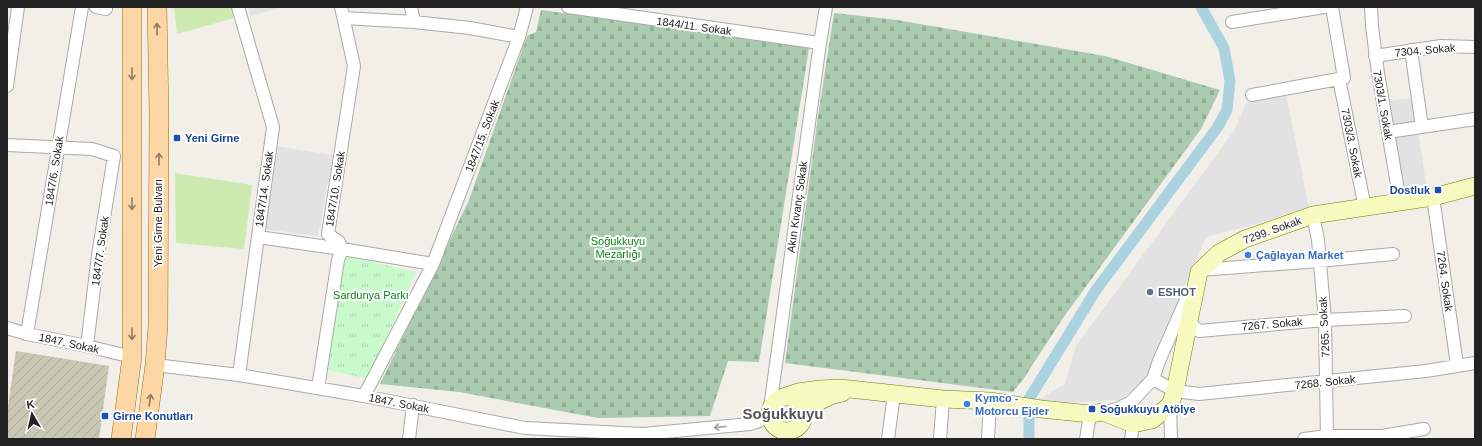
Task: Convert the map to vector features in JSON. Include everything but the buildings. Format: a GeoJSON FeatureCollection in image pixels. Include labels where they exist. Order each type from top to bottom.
{"type":"FeatureCollection","features":[{"type":"Feature","properties":{"kind":"main road"},"geometry":{"type":"LineString","coordinates":[[121,439],[132,357],[132,7]]}},
{"type":"Feature","properties":{"kind":"main road","name":"Yeni Girne Bulvarı"},"geometry":{"type":"LineString","coordinates":[[145,439],[155,365],[158,326],[159,114],[157,7]]}},
{"type":"Feature","properties":{"kind":"street"},"geometry":{"type":"LineString","coordinates":[[7,86],[18,7]]}},
{"type":"Feature","properties":{"kind":"street","name":"1847/6. Sokak"},"geometry":{"type":"LineString","coordinates":[[27,334],[82,7]]}},
{"type":"Feature","properties":{"kind":"street","name":"1847/14. Sokak"},"geometry":{"type":"LineString","coordinates":[[238,7],[273,127],[239,374]]}},
{"type":"Feature","properties":{"kind":"street"},"geometry":{"type":"LineString","coordinates":[[411,7],[414,22]]}},
{"type":"Feature","properties":{"kind":"street","name":"1847/15. Sokak"},"geometry":{"type":"LineString","coordinates":[[364,396],[433,264],[519,37],[527,7]]}},
{"type":"Feature","properties":{"kind":"street","name":"1844/11. Sokak"},"geometry":{"type":"LineString","coordinates":[[568,7],[638,12],[820,43]]}},
{"type":"Feature","properties":{"kind":"street","name":"Akın Kıvanç Sokak"},"geometry":{"type":"LineString","coordinates":[[773,409],[820,43],[826,7]]}},
{"type":"Feature","properties":{"kind":"street"},"geometry":{"type":"LineString","coordinates":[[1232,22],[1324,7]]}},
{"type":"Feature","properties":{"kind":"street","name":"7303/3. Sokak"},"geometry":{"type":"LineString","coordinates":[[1332,7],[1344,78],[1339,79],[1365,208]]}},
{"type":"Feature","properties":{"kind":"street","name":"7303/1. Sokak"},"geometry":{"type":"LineString","coordinates":[[1372,7],[1375,56],[1400,202]]}},
{"type":"Feature","properties":{"kind":"street"},"geometry":{"type":"LineString","coordinates":[[342,12],[470,28],[519,37]]}},
{"type":"Feature","properties":{"kind":"street","name":"1847/10. Sokak"},"geometry":{"type":"LineString","coordinates":[[342,12],[354,66],[328,234],[339,242],[342,249]]}},
{"type":"Feature","properties":{"kind":"street","name":"7304. Sokak"},"geometry":{"type":"LineString","coordinates":[[1375,56],[1441,46],[1475,47]]}},
{"type":"Feature","properties":{"kind":"street"},"geometry":{"type":"LineString","coordinates":[[1412,50],[1422,127]]}},
{"type":"Feature","properties":{"kind":"street"},"geometry":{"type":"LineString","coordinates":[[1252,95],[1339,79]]}},
{"type":"Feature","properties":{"kind":"street"},"geometry":{"type":"LineString","coordinates":[[1388,132],[1475,119]]}},
{"type":"Feature","properties":{"kind":"street"},"geometry":{"type":"LineString","coordinates":[[7,145],[58,148]]}},
{"type":"Feature","properties":{"kind":"street","name":"1847/7. Sokak"},"geometry":{"type":"LineString","coordinates":[[58,148],[92,150],[114,156],[98,254],[87,346]]}},
{"type":"Feature","properties":{"kind":"street","name":"7299. Sokak"},"geometry":{"type":"LineString","coordinates":[[1200,271],[1219,253],[1245,239],[1313,216],[1433,197],[1475,186]]}},
{"type":"Feature","properties":{"kind":"street","name":"7264. Sokak"},"geometry":{"type":"LineString","coordinates":[[1433,197],[1457,366]]}},
{"type":"Feature","properties":{"kind":"street","name":"7265. Sokak"},"geometry":{"type":"LineString","coordinates":[[1313,216],[1318,240],[1325,320],[1327,438]]}},
{"type":"Feature","properties":{"kind":"street"},"geometry":{"type":"LineString","coordinates":[[258,237],[433,264]]}},
{"type":"Feature","properties":{"kind":"street"},"geometry":{"type":"LineString","coordinates":[[318,388],[338,260],[342,249]]}},
{"type":"Feature","properties":{"kind":"street"},"geometry":{"type":"LineString","coordinates":[[1200,271],[1393,254]]}},
{"type":"Feature","properties":{"kind":"street"},"geometry":{"type":"LineString","coordinates":[[767,439],[773,409],[798,392],[820,389],[840,388],[943,399],[997,402],[1041,409],[1096,413],[1117,409],[1131,402],[1153,379],[1159,361],[1200,271]]}},
{"type":"Feature","properties":{"kind":"street"},"geometry":{"type":"LineString","coordinates":[[1171,439],[1173,398],[1200,271]]}},
{"type":"Feature","properties":{"kind":"street","name":"7267. Sokak"},"geometry":{"type":"LineString","coordinates":[[1190,323],[1199,331],[1325,320],[1405,316]]}},
{"type":"Feature","properties":{"kind":"street","name":"1847. Sokak"},"geometry":{"type":"LineString","coordinates":[[7,328],[27,334],[132,357]]}},
{"type":"Feature","properties":{"kind":"street","name":"7268. Sokak"},"geometry":{"type":"LineString","coordinates":[[1173,398],[1199,394],[1426,371],[1475,363]]}},
{"type":"Feature","properties":{"kind":"street","name":"1847. Sokak"},"geometry":{"type":"LineString","coordinates":[[155,365],[239,374],[413,405],[525,428],[643,434],[750,424],[759,421],[773,409]]}},
{"type":"Feature","properties":{"kind":"street"},"geometry":{"type":"LineString","coordinates":[[1153,379],[1173,398]]}},
{"type":"Feature","properties":{"kind":"street"},"geometry":{"type":"LineString","coordinates":[[773,409],[775,428],[785,432],[797,428],[802,418],[812,406],[826,397],[840,393],[869,392]]}},
{"type":"Feature","properties":{"kind":"street"},"geometry":{"type":"LineString","coordinates":[[888,439],[894,394]]}},
{"type":"Feature","properties":{"kind":"street"},"geometry":{"type":"LineString","coordinates":[[1096,413],[1132,432],[1152,420],[1173,398]]}},
{"type":"Feature","properties":{"kind":"street"},"geometry":{"type":"LineString","coordinates":[[773,409],[794,399],[799,402],[802,418],[793,439]]}},
{"type":"Feature","properties":{"kind":"street"},"geometry":{"type":"LineString","coordinates":[[940,439],[943,399]]}},
{"type":"Feature","properties":{"kind":"street"},"geometry":{"type":"LineString","coordinates":[[988,439],[997,402]]}},
{"type":"Feature","properties":{"kind":"street"},"geometry":{"type":"LineString","coordinates":[[408,439],[413,405]]}},
{"type":"Feature","properties":{"kind":"street"},"geometry":{"type":"LineString","coordinates":[[1086,439],[1096,413]]}},
{"type":"Feature","properties":{"kind":"street"},"geometry":{"type":"LineString","coordinates":[[1304,439],[1382,436],[1424,429]]}},
{"type":"Feature","properties":{"kind":"street","name":"1847. Sokak"},"geometry":{"type":"LineString","coordinates":[[643,434],[668,439]]}},
{"type":"Feature","properties":{"kind":"shaded area"},"geometry":{"type":"Polygon","coordinates":[[[248,7],[283,7],[251,16],[248,7]]]}},
{"type":"Feature","properties":{"kind":"shaded area","name":"ESHOT"},"geometry":{"type":"Polygon","coordinates":[[[1286,94],[1309,207],[1270,220],[1206,237],[1148,373],[1140,387],[1118,400],[1062,403],[1038,400],[1065,384],[1076,346],[1234,131],[1246,103],[1286,94]]]}},
{"type":"Feature","properties":{"kind":"shaded area"},"geometry":{"type":"Polygon","coordinates":[[[1411,98],[1415,124],[1391,128],[1387,101],[1411,98]]]}},
{"type":"Feature","properties":{"kind":"shaded area"},"geometry":{"type":"Polygon","coordinates":[[[1418,130],[1426,184],[1400,188],[1392,134],[1418,130]]]}},
{"type":"Feature","properties":{"kind":"shaded area"},"geometry":{"type":"Polygon","coordinates":[[[276,146],[333,155],[318,236],[263,229],[276,146]]]}},
{"type":"Feature","properties":{"kind":"shaded area"},"geometry":{"type":"Polygon","coordinates":[[[16,351],[109,366],[99,439],[7,439],[7,413],[16,351]]]}},
{"type":"Feature","properties":{"kind":"green space"},"geometry":{"type":"Polygon","coordinates":[[[174,7],[231,7],[234,18],[177,34],[174,7]]]}},
{"type":"Feature","properties":{"kind":"green space","name":"Soğukkuyu Mezarlığı"},"geometry":{"type":"Polygon","coordinates":[[[541,10],[809,48],[759,362],[728,361],[710,416],[598,418],[459,392],[380,384],[469,200],[527,36],[536,32],[541,10]]]}},
{"type":"Feature","properties":{"kind":"green space"},"geometry":{"type":"Polygon","coordinates":[[[834,13],[897,20],[1105,56],[1220,90],[1201,129],[1063,318],[1024,378],[1013,392],[785,363],[818,116],[834,13]]]}},
{"type":"Feature","properties":{"kind":"green space"},"geometry":{"type":"Polygon","coordinates":[[[175,173],[252,185],[244,249],[176,243],[175,173]]]}},
{"type":"Feature","properties":{"kind":"green space","name":"Sardunya Parkı"},"geometry":{"type":"Polygon","coordinates":[[[346,256],[416,272],[368,379],[324,369],[346,256]]]}},
{"type":"Feature","properties":{"kind":"waterway"},"geometry":{"type":"LineString","coordinates":[[1029,439],[1029,399],[1096,290],[1217,128],[1227,110],[1230,81],[1224,48],[1201,7]]}},
{"type":"Feature","properties":{"kind":"place","name":"Yeni Girne"},"geometry":{"type":"Point","coordinates":[177,138]}},
{"type":"Feature","properties":{"kind":"place","name":"Dostluk"},"geometry":{"type":"Point","coordinates":[1438,190]}},
{"type":"Feature","properties":{"kind":"place","name":"Çağlayan Market"},"geometry":{"type":"Point","coordinates":[1248,255]}},
{"type":"Feature","properties":{"kind":"place","name":"ESHOT"},"geometry":{"type":"Point","coordinates":[1150,292]}},
{"type":"Feature","properties":{"kind":"place","name":"Kymco - Motorcu Ejder"},"geometry":{"type":"Point","coordinates":[967,404]}},
{"type":"Feature","properties":{"kind":"place","name":"Soğukkuyu Atölye"},"geometry":{"type":"Point","coordinates":[1092,409]}},
{"type":"Feature","properties":{"kind":"place","name":"Girne Konutları"},"geometry":{"type":"Point","coordinates":[105,416]}},
{"type":"Feature","properties":{"kind":"district","name":"Soğukkuyu"},"geometry":{"type":"Point","coordinates":[783,414]}}]}
